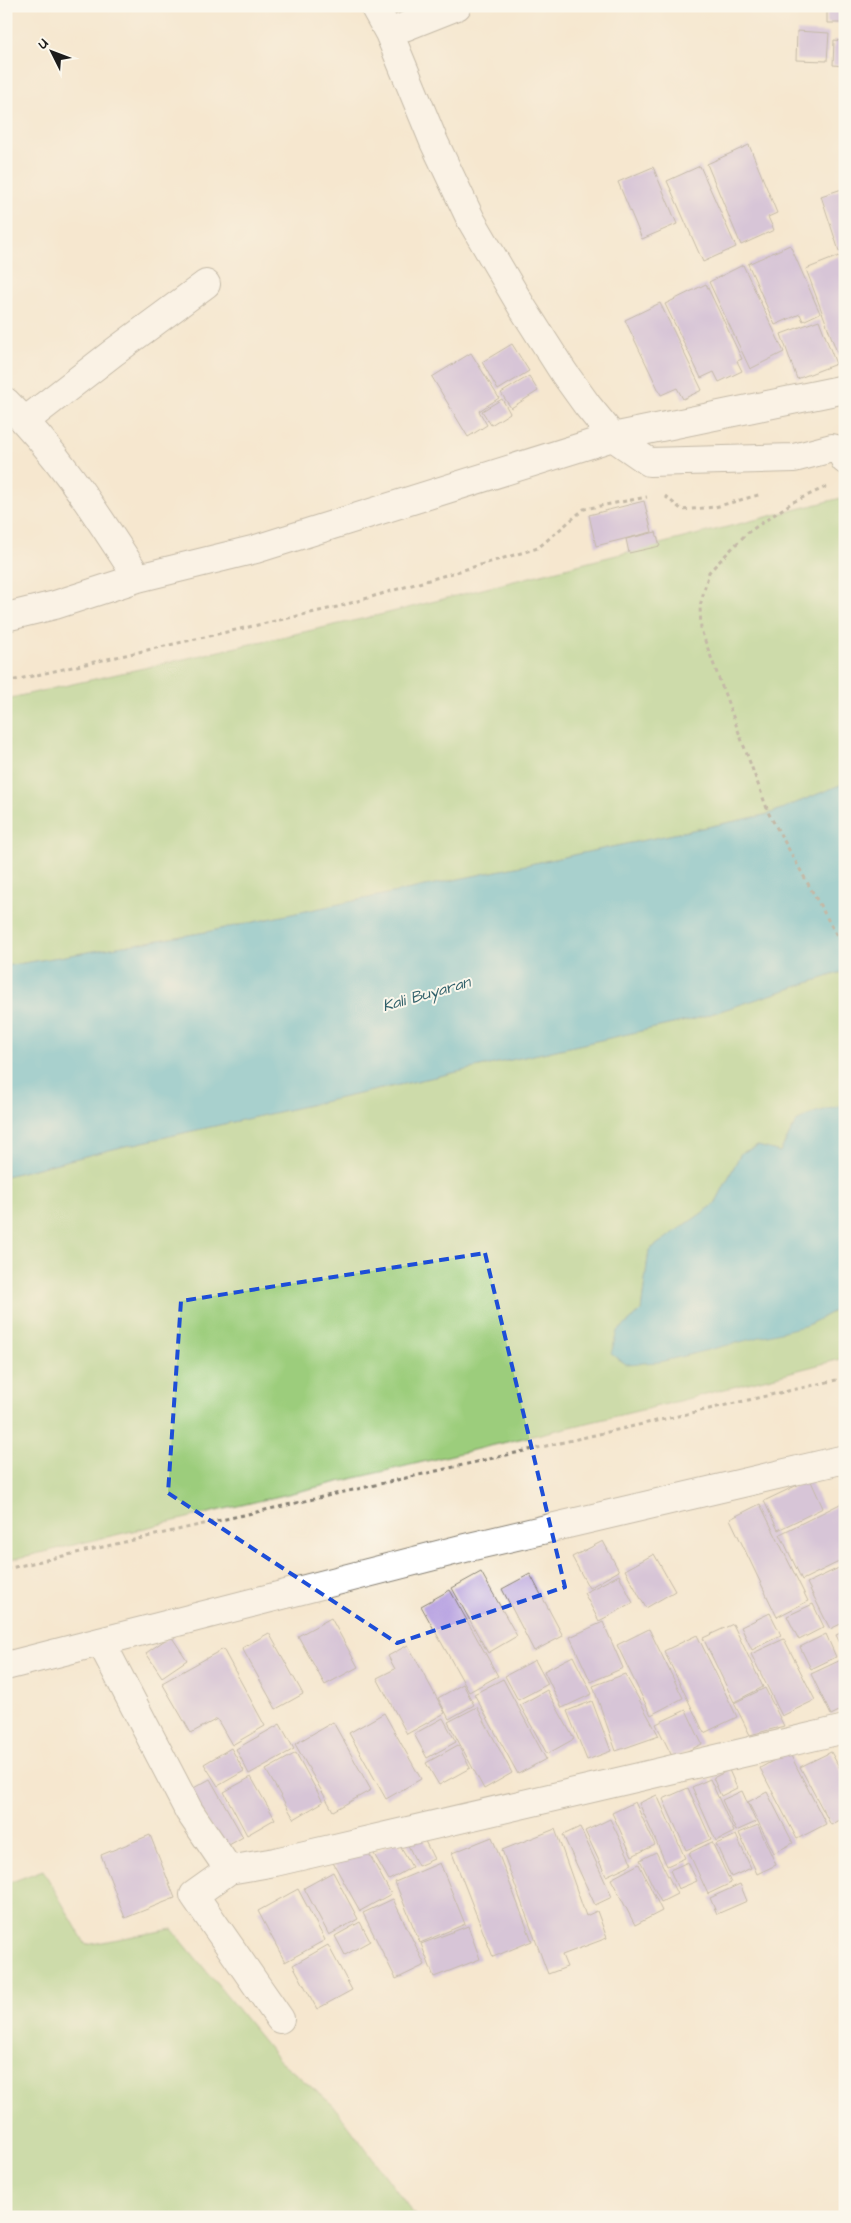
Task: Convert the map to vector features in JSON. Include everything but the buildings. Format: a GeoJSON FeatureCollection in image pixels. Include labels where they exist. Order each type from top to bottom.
{"type":"FeatureCollection","features":[{"type":"Feature","properties":{"kind":"street"},"geometry":{"type":"LineString","coordinates":[[374,6],[389,33],[434,142],[470,220],[522,308],[564,373],[613,437],[649,462],[794,458],[832,448],[840,450],[845,460]]}},
{"type":"Feature","properties":{"kind":"street"},"geometry":{"type":"LineString","coordinates":[[389,33],[457,6]]}},
{"type":"Feature","properties":{"kind":"street"},"geometry":{"type":"LineString","coordinates":[[138,578],[75,480],[16,412],[114,352],[206,284]]}},
{"type":"Feature","properties":{"kind":"street"},"geometry":{"type":"LineString","coordinates":[[6,617],[55,605],[138,578],[256,549],[613,437],[845,389]]}},
{"type":"Feature","properties":{"kind":"street"},"geometry":{"type":"LineString","coordinates":[[6,1666],[465,1548],[845,1459]]}},
{"type":"Feature","properties":{"kind":"street"},"geometry":{"type":"LineString","coordinates":[[101,1642],[189,1810],[229,1870]]}},
{"type":"Feature","properties":{"kind":"street"},"geometry":{"type":"LineString","coordinates":[[280,2019],[194,1895],[229,1870],[275,1862],[845,1729]]}},
{"type":"Feature","properties":{"kind":"path"},"geometry":{"type":"LineString","coordinates":[[831,484],[793,502],[747,533],[709,572],[700,606],[701,630],[769,814],[845,950]]}},
{"type":"Feature","properties":{"kind":"path"},"geometry":{"type":"LineString","coordinates":[[658,496],[665,496],[682,510],[715,507],[762,494]]}},
{"type":"Feature","properties":{"kind":"path"},"geometry":{"type":"LineString","coordinates":[[6,682],[129,656],[346,604],[538,548],[584,510],[651,497]]}},
{"type":"Feature","properties":{"kind":"path"},"geometry":{"type":"LineString","coordinates":[[6,1569],[845,1378]]}},
{"type":"Feature","properties":{"kind":"highlighted area"},"geometry":{"type":"Polygon","coordinates":[[[485,1253],[565,1587],[397,1643],[168,1493],[181,1301],[485,1253]]]}},
{"type":"Feature","properties":{"kind":"green space"},"geometry":{"type":"Polygon","coordinates":[[[845,497],[845,783],[769,814],[206,932],[6,966],[6,699],[388,613],[845,497]]]}},
{"type":"Feature","properties":{"kind":"green space"},"geometry":{"type":"Polygon","coordinates":[[[845,971],[845,1107],[840,1106],[796,1122],[780,1152],[758,1146],[741,1153],[715,1204],[649,1250],[641,1311],[617,1332],[808,1325],[845,1305],[845,1358],[667,1404],[6,1561],[6,1176],[125,1146],[695,1019],[845,971]]]}},
{"type":"Feature","properties":{"kind":"green space"},"geometry":{"type":"Polygon","coordinates":[[[43,1870],[86,1945],[172,1929],[279,2060],[333,2105],[416,2217],[6,2217],[6,1884],[43,1870]]]}},
{"type":"Feature","properties":{"kind":"water","name":"Kali Buyaran"},"geometry":{"type":"Polygon","coordinates":[[[845,783],[845,971],[695,1019],[125,1146],[6,1176],[6,966],[206,932],[769,814],[845,783]]]}},
{"type":"Feature","properties":{"kind":"water"},"geometry":{"type":"Polygon","coordinates":[[[840,1106],[845,1107],[845,1305],[808,1325],[660,1362],[626,1364],[611,1354],[617,1332],[641,1311],[649,1250],[715,1204],[741,1153],[758,1146],[780,1152],[796,1122],[816,1112],[840,1106]]]}}]}
